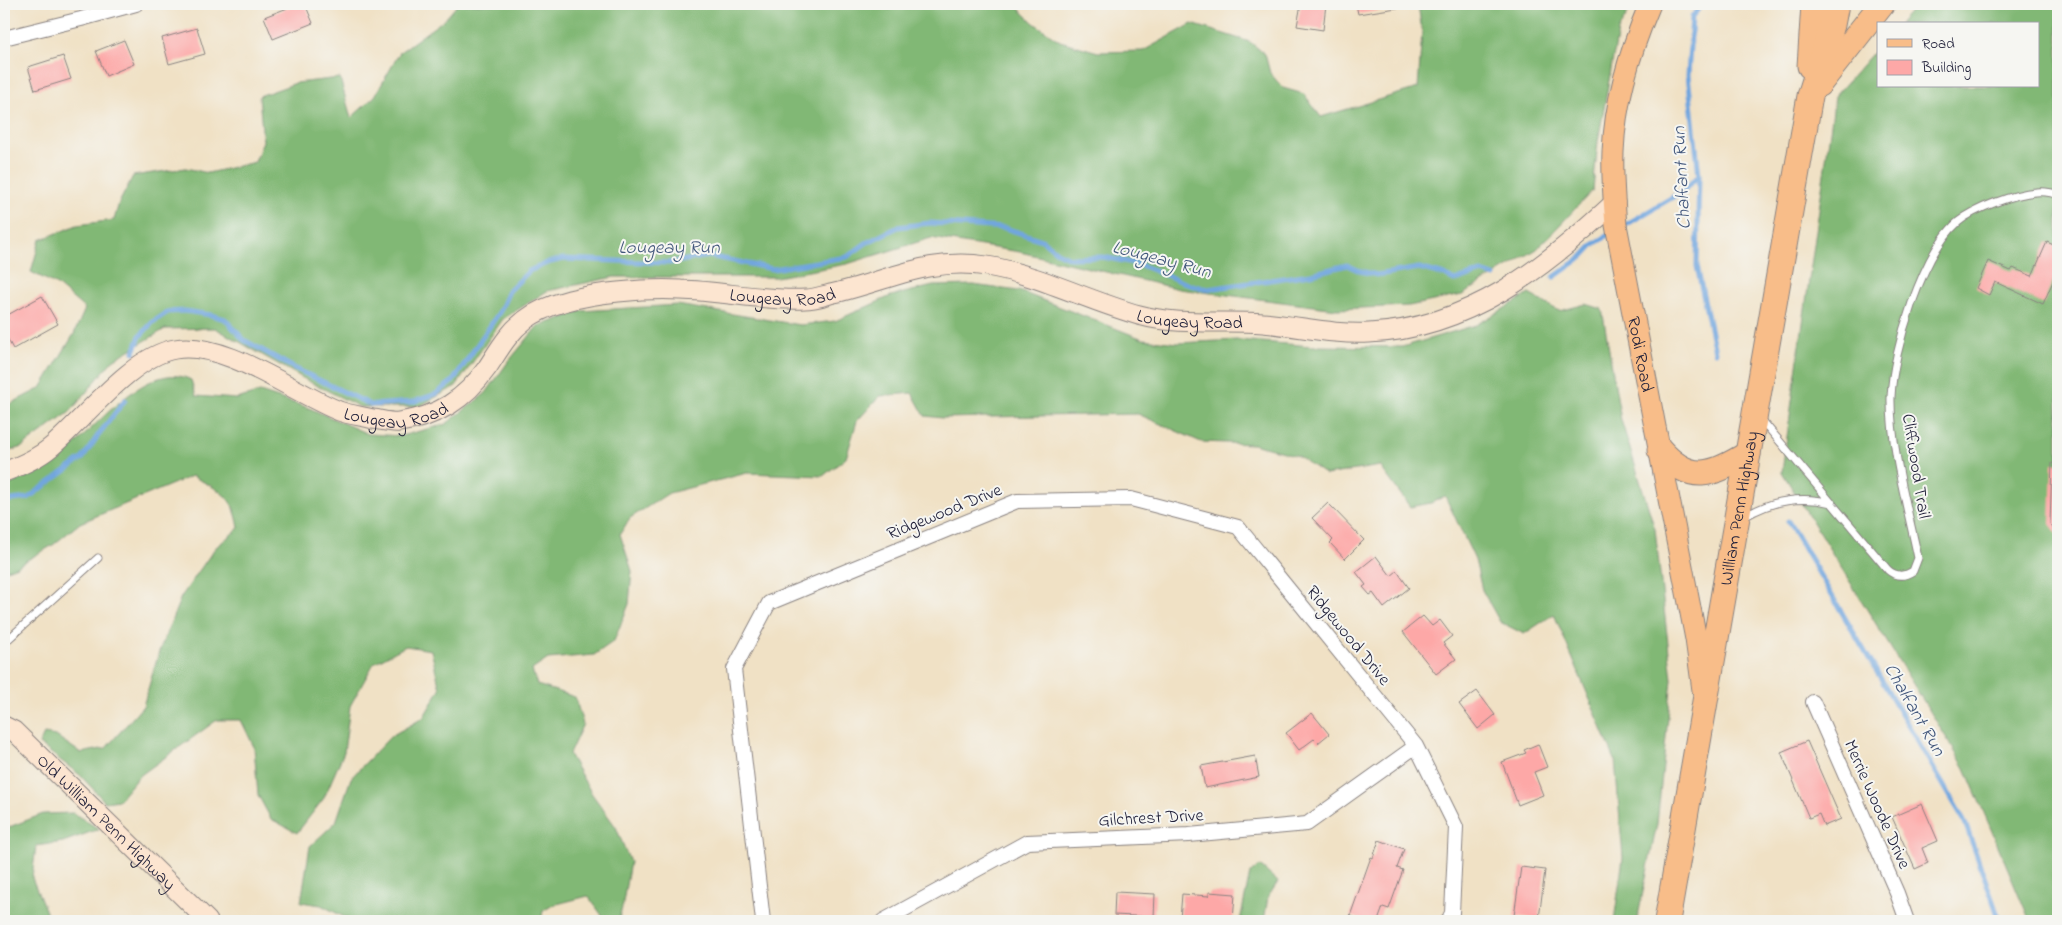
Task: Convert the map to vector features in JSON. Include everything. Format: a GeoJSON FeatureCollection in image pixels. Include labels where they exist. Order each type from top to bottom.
{"type":"FeatureCollection","features":[{"type":"Feature","properties":{"kind":"highway","name":"William Penn Highway"},"geometry":{"type":"LineString","coordinates":[[1810,96],[1811,21],[1814,4]]}},
{"type":"Feature","properties":{"kind":"highway","name":"William Penn Highway"},"geometry":{"type":"LineString","coordinates":[[1667,921],[1810,96],[1832,25],[1836,4]]}},
{"type":"Feature","properties":{"kind":"highway"},"geometry":{"type":"LineString","coordinates":[[1810,96],[1882,4]]}},
{"type":"Feature","properties":{"kind":"highway"},"geometry":{"type":"LineString","coordinates":[[1660,450],[1677,467],[1697,473],[1718,470],[1748,454]]}},
{"type":"Feature","properties":{"kind":"main road","name":"Rodi Road"},"geometry":{"type":"LineString","coordinates":[[1650,4],[1632,53],[1619,104],[1613,152],[1614,202],[1617,229],[1696,639],[1704,706]]}},
{"type":"Feature","properties":{"kind":"street"},"geometry":{"type":"LineString","coordinates":[[4,38],[136,4]]}},
{"type":"Feature","properties":{"kind":"street","name":"Lougeay Road"},"geometry":{"type":"LineString","coordinates":[[4,472],[24,464],[47,450],[130,372],[157,355],[173,349],[198,348],[225,354],[344,413],[394,423],[432,415],[464,396],[485,370],[506,337],[525,320],[544,308],[566,301],[616,292],[680,290],[809,299],[856,288],[919,267],[955,264],[987,266],[1025,276],[1146,317],[1196,322],[1269,324],[1336,332],[1373,333],[1408,329],[1437,322],[1496,296],[1554,257],[1614,202]]}},
{"type":"Feature","properties":{"kind":"street","name":"Ridgewood Drive"},"geometry":{"type":"LineString","coordinates":[[764,921],[734,669],[769,603],[1017,501],[1131,499],[1238,527],[1416,746],[1456,827],[1452,913],[1448,921]]}},
{"type":"Feature","properties":{"kind":"street","name":"Merrie Woode Drive"},"geometry":{"type":"LineString","coordinates":[[1813,702],[1897,893],[1907,921]]}},
{"type":"Feature","properties":{"kind":"street","name":"Old William Penn Highway"},"geometry":{"type":"LineString","coordinates":[[4,726],[14,731],[208,921]]}},
{"type":"Feature","properties":{"kind":"street","name":"Gilchrest Drive"},"geometry":{"type":"LineString","coordinates":[[883,921],[1027,842],[1189,835],[1306,824],[1416,746]]}},
{"type":"Feature","properties":{"kind":"lane","name":"Cliffwood Trail"},"geometry":{"type":"LineString","coordinates":[[1755,412],[1893,574],[1902,576],[1913,571],[1918,558],[1894,437],[1891,397],[1897,350],[1909,312],[1928,267],[1948,233],[1967,215],[2014,197],[2037,192],[2058,194]]}},
{"type":"Feature","properties":{"kind":"lane"},"geometry":{"type":"LineString","coordinates":[[1736,522],[1764,506],[1790,499],[1817,500],[1832,503]]}},
{"type":"Feature","properties":{"kind":"lane"},"geometry":{"type":"LineString","coordinates":[[4,643],[98,558]]}},
{"type":"Feature","properties":{"kind":"green space"},"geometry":{"type":"Polygon","coordinates":[[[458,4],[850,4],[889,9],[912,4],[1014,4],[1034,23],[1060,41],[1098,52],[1143,51],[1192,24],[1250,42],[1265,54],[1270,73],[1283,88],[1304,94],[1321,117],[1418,88],[1422,32],[1418,4],[1633,4],[1618,31],[1598,141],[1593,190],[1537,249],[1462,295],[1409,306],[1337,309],[1179,289],[1020,252],[931,238],[847,264],[776,277],[614,277],[547,291],[503,319],[456,386],[418,407],[360,407],[308,381],[215,328],[165,329],[113,360],[70,412],[22,447],[4,453],[4,407],[41,388],[74,334],[85,309],[57,285],[31,272],[40,240],[77,225],[114,220],[119,203],[133,176],[186,168],[208,173],[255,162],[263,141],[259,96],[296,83],[340,78],[351,118],[375,96],[400,52],[445,19],[458,4]]]}},
{"type":"Feature","properties":{"kind":"green space"},"geometry":{"type":"Polygon","coordinates":[[[1917,4],[2058,4],[2058,921],[2030,921],[1965,768],[1782,472],[1835,96],[1877,48],[1877,88],[2040,88],[2040,22],[1901,22],[1917,4]]]}},
{"type":"Feature","properties":{"kind":"green space"},"geometry":{"type":"Polygon","coordinates":[[[973,285],[1019,291],[1143,339],[1178,343],[1237,340],[1312,346],[1402,347],[1476,325],[1529,294],[1559,311],[1586,304],[1602,309],[1621,420],[1655,529],[1672,679],[1657,824],[1637,921],[1614,921],[1623,858],[1615,760],[1554,614],[1524,634],[1500,622],[1482,590],[1475,560],[1445,496],[1431,503],[1410,507],[1380,466],[1326,475],[1298,456],[1253,444],[1201,442],[1138,414],[942,418],[925,416],[912,393],[880,396],[857,421],[846,458],[823,476],[747,473],[669,493],[630,518],[620,534],[632,571],[629,604],[614,641],[594,655],[548,659],[532,670],[537,685],[575,697],[583,724],[569,754],[592,794],[616,827],[630,862],[618,921],[606,921],[588,896],[553,905],[543,911],[541,921],[352,921],[321,905],[301,902],[310,846],[336,822],[351,778],[391,736],[423,718],[440,689],[431,650],[406,646],[374,663],[350,706],[344,752],[324,798],[297,833],[271,819],[258,795],[254,747],[241,720],[217,720],[138,777],[119,800],[105,802],[80,775],[39,744],[44,734],[56,736],[81,753],[106,748],[143,706],[159,652],[181,597],[215,548],[239,528],[233,508],[224,495],[192,476],[80,523],[53,545],[17,566],[4,571],[4,487],[56,461],[119,403],[137,389],[155,379],[174,376],[191,380],[196,396],[237,399],[260,392],[309,408],[368,434],[401,436],[446,424],[486,393],[508,362],[537,327],[581,311],[677,305],[800,325],[835,321],[891,296],[933,286],[973,285]]]}},
{"type":"Feature","properties":{"kind":"green space"},"geometry":{"type":"Polygon","coordinates":[[[73,813],[99,829],[63,842],[36,846],[32,878],[47,914],[46,921],[4,921],[4,829],[43,814],[73,813]]]}},
{"type":"Feature","properties":{"kind":"green space"},"geometry":{"type":"Polygon","coordinates":[[[1260,866],[1278,882],[1268,897],[1264,921],[1240,921],[1250,873],[1260,866]]]}},
{"type":"Feature","properties":{"kind":"building"},"geometry":{"type":"Polygon","coordinates":[[[298,4],[305,4],[313,23],[273,39],[264,17],[298,4]]]}},
{"type":"Feature","properties":{"kind":"building"},"geometry":{"type":"Polygon","coordinates":[[[1301,4],[1326,4],[1323,30],[1297,26],[1301,4]]]}},
{"type":"Feature","properties":{"kind":"building"},"geometry":{"type":"Polygon","coordinates":[[[1356,4],[1402,4],[1403,7],[1358,14],[1356,4]]]}},
{"type":"Feature","properties":{"kind":"building"},"geometry":{"type":"Polygon","coordinates":[[[197,28],[205,54],[169,64],[162,38],[197,28]]]}},
{"type":"Feature","properties":{"kind":"building"},"geometry":{"type":"Polygon","coordinates":[[[124,40],[134,64],[106,76],[96,51],[124,40]]]}},
{"type":"Feature","properties":{"kind":"building"},"geometry":{"type":"Polygon","coordinates":[[[63,56],[71,79],[35,90],[28,67],[63,56]]]}},
{"type":"Feature","properties":{"kind":"building"},"geometry":{"type":"Polygon","coordinates":[[[2047,242],[2058,247],[2058,270],[2043,304],[1995,282],[1989,295],[1976,288],[1988,261],[2011,271],[2013,268],[2032,276],[2047,242]]]}},
{"type":"Feature","properties":{"kind":"building"},"geometry":{"type":"Polygon","coordinates":[[[42,296],[58,324],[13,349],[4,332],[4,317],[42,296]]]}},
{"type":"Feature","properties":{"kind":"building"},"geometry":{"type":"Polygon","coordinates":[[[2052,463],[2058,464],[2058,535],[2050,524],[2052,463]]]}},
{"type":"Feature","properties":{"kind":"building"},"geometry":{"type":"Polygon","coordinates":[[[1328,503],[1364,540],[1345,559],[1330,543],[1333,540],[1312,518],[1328,503]]]}},
{"type":"Feature","properties":{"kind":"building"},"geometry":{"type":"Polygon","coordinates":[[[1376,556],[1391,576],[1397,571],[1409,588],[1384,608],[1373,593],[1370,595],[1363,587],[1366,585],[1356,572],[1376,556]]]}},
{"type":"Feature","properties":{"kind":"building"},"geometry":{"type":"Polygon","coordinates":[[[1423,616],[1432,626],[1440,620],[1452,636],[1443,643],[1456,659],[1436,674],[1403,632],[1423,616]]]}},
{"type":"Feature","properties":{"kind":"building"},"geometry":{"type":"Polygon","coordinates":[[[1477,691],[1495,715],[1478,729],[1459,704],[1477,691]]]}},
{"type":"Feature","properties":{"kind":"building"},"geometry":{"type":"Polygon","coordinates":[[[1312,713],[1329,734],[1318,743],[1314,739],[1299,750],[1286,733],[1312,713]]]}},
{"type":"Feature","properties":{"kind":"building"},"geometry":{"type":"Polygon","coordinates":[[[1807,741],[1841,819],[1824,826],[1819,814],[1809,818],[1781,752],[1807,741]]]}},
{"type":"Feature","properties":{"kind":"building"},"geometry":{"type":"Polygon","coordinates":[[[1538,744],[1547,767],[1534,772],[1543,795],[1518,805],[1502,762],[1526,753],[1524,750],[1538,744]]]}},
{"type":"Feature","properties":{"kind":"building"},"geometry":{"type":"Polygon","coordinates":[[[1255,756],[1259,777],[1205,788],[1201,766],[1255,756]]]}},
{"type":"Feature","properties":{"kind":"building"},"geometry":{"type":"Polygon","coordinates":[[[1922,804],[1938,841],[1922,848],[1928,863],[1915,869],[1892,817],[1922,804]]]}},
{"type":"Feature","properties":{"kind":"building"},"geometry":{"type":"Polygon","coordinates":[[[1379,840],[1404,849],[1397,868],[1403,870],[1389,909],[1383,907],[1378,921],[1366,921],[1350,916],[1379,840]]]}},
{"type":"Feature","properties":{"kind":"building"},"geometry":{"type":"Polygon","coordinates":[[[1521,867],[1545,870],[1539,919],[1514,916],[1521,867]]]}},
{"type":"Feature","properties":{"kind":"building"},"geometry":{"type":"Polygon","coordinates":[[[1115,892],[1155,894],[1154,917],[1114,915],[1115,892]]]}},
{"type":"Feature","properties":{"kind":"building"},"geometry":{"type":"Polygon","coordinates":[[[1209,892],[1235,894],[1233,921],[1180,919],[1182,894],[1209,896],[1209,892]]]}},
{"type":"Feature","properties":{"kind":"waterway","name":"Chalfant Run"},"geometry":{"type":"LineString","coordinates":[[1702,4],[1692,17],[1688,75],[1699,175],[1697,266],[1715,352]]}},
{"type":"Feature","properties":{"kind":"waterway","name":"Lougeay Run"},"geometry":{"type":"LineString","coordinates":[[1622,227],[1683,191],[1699,175]]}},
{"type":"Feature","properties":{"kind":"waterway","name":"Lougeay Run"},"geometry":{"type":"LineString","coordinates":[[134,352],[140,336],[153,322],[168,312],[185,311],[211,315],[225,319],[244,340],[294,368],[371,405],[413,402],[436,394],[453,381],[500,311],[509,291],[529,271],[547,263],[563,259],[669,263],[709,256],[773,269],[847,257],[866,243],[898,227],[930,223],[1005,228],[1042,240],[1057,252],[1070,258],[1103,257],[1138,264],[1190,285],[1208,289],[1311,274],[1347,265],[1360,271],[1377,275],[1419,268],[1445,275],[1454,281],[1482,272],[1494,276]]}},
{"type":"Feature","properties":{"kind":"waterway","name":"Lougeay Run"},"geometry":{"type":"LineString","coordinates":[[1554,277],[1581,258],[1594,244],[1613,232]]}},
{"type":"Feature","properties":{"kind":"waterway","name":"Lougeay Run"},"geometry":{"type":"LineString","coordinates":[[4,501],[28,498],[83,458],[125,400]]}},
{"type":"Feature","properties":{"kind":"waterway","name":"Chalfant Run"},"geometry":{"type":"LineString","coordinates":[[1788,521],[1964,820],[2000,921]]}}]}
